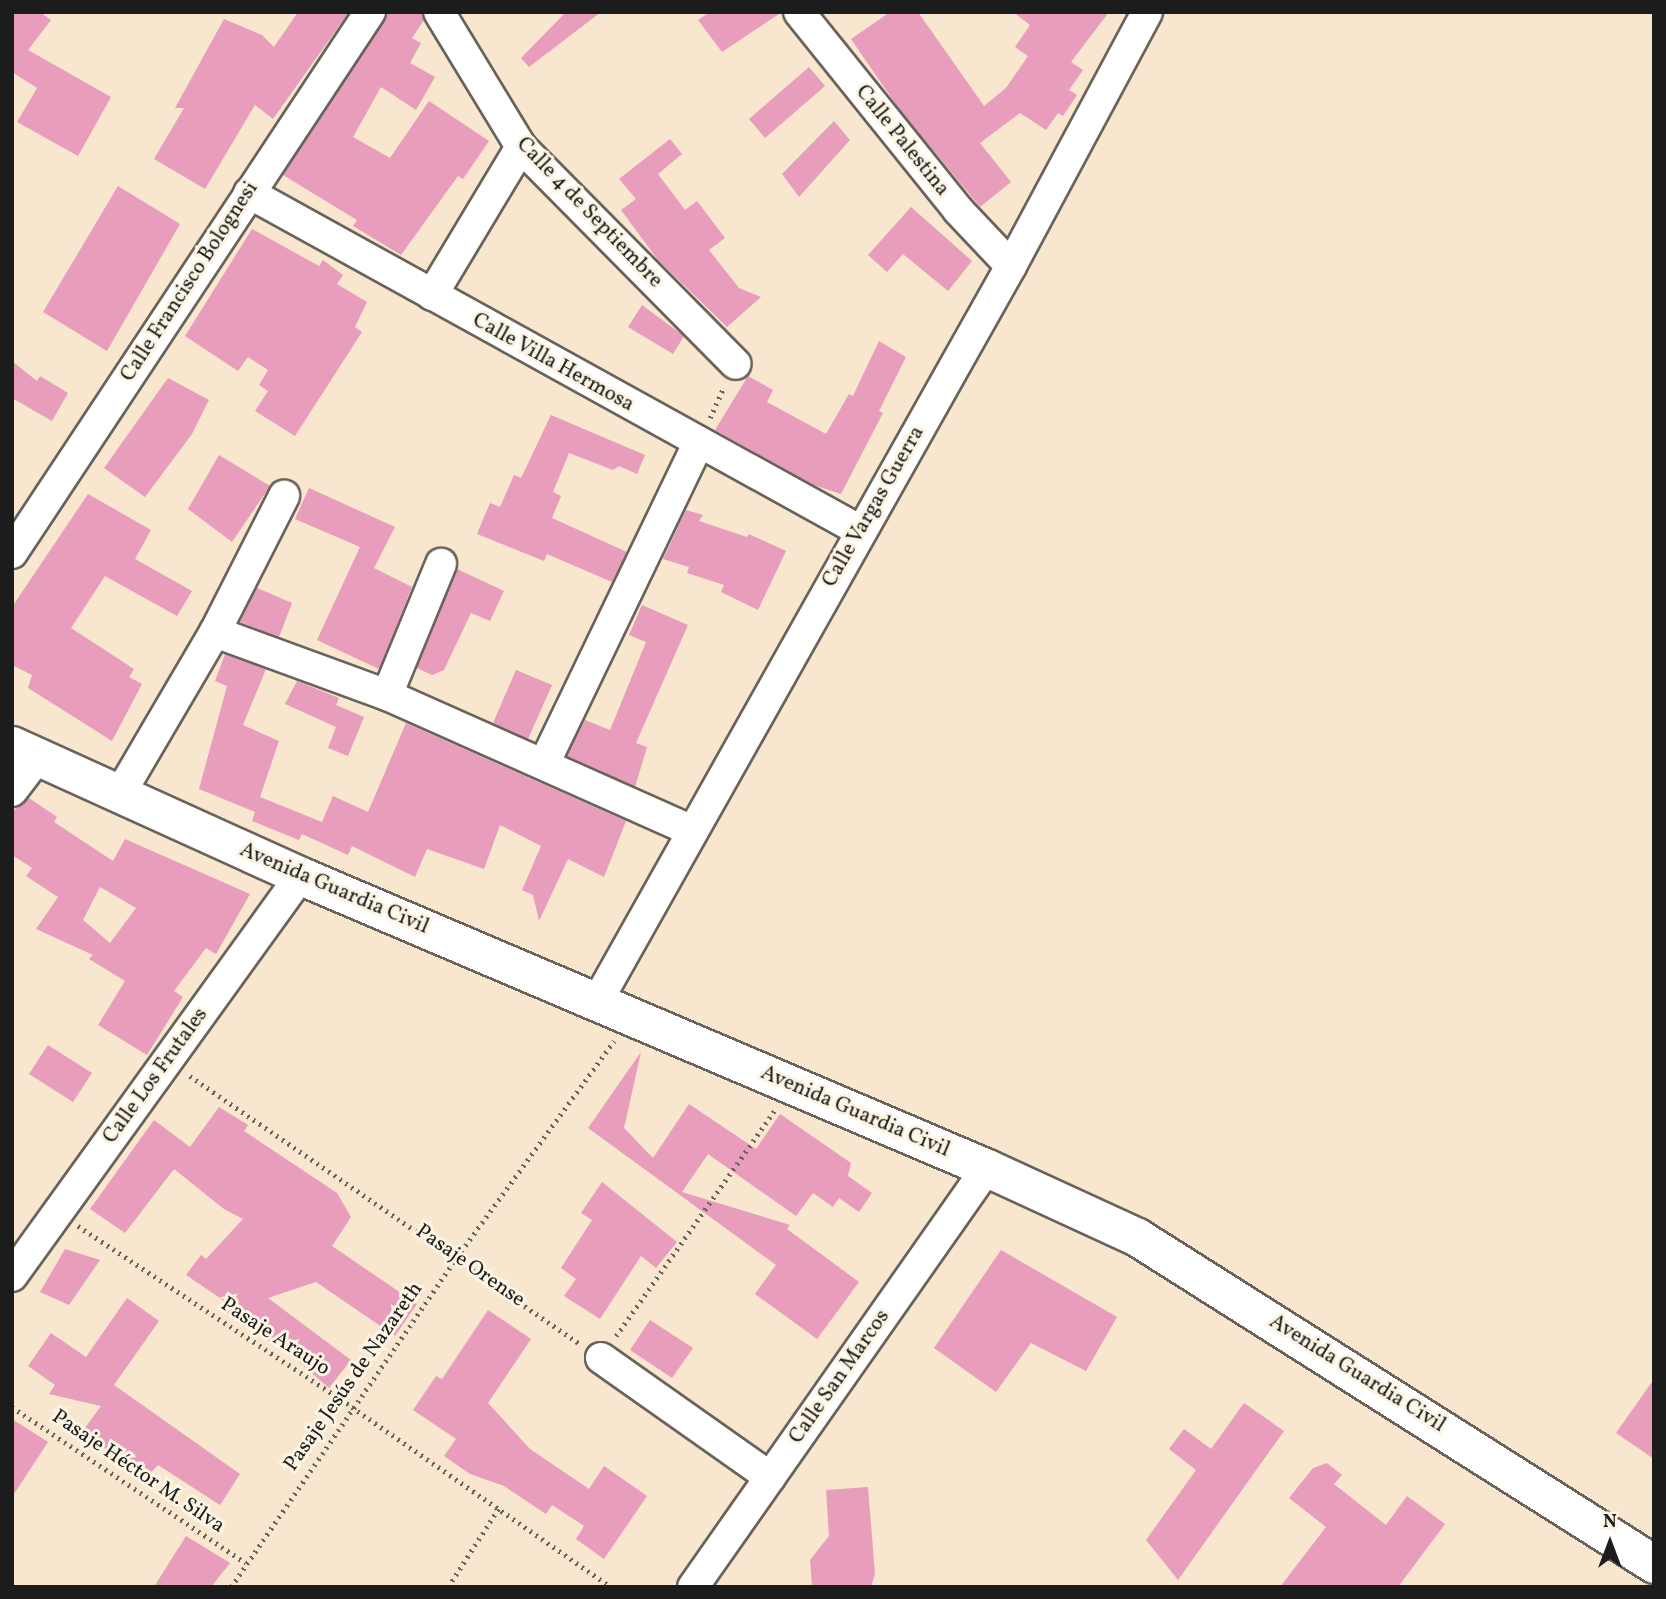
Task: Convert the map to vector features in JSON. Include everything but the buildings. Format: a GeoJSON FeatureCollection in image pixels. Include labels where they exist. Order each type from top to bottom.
{"type":"FeatureCollection","features":[{"type":"Feature","properties":{"kind":"main road","name":"Avenida Guardia Civil"},"geometry":{"type":"LineString","coordinates":[[25,751],[121,792],[300,876],[598,1000],[631,1018],[987,1168],[1137,1237],[1654,1564]]}},
{"type":"Feature","properties":{"kind":"street","name":"Calle Francisco Bolognesi"},"geometry":{"type":"LineString","coordinates":[[12,554],[370,12]]}},
{"type":"Feature","properties":{"kind":"street","name":"Calle 4 de Septiembre"},"geometry":{"type":"LineString","coordinates":[[439,12],[522,147],[736,363]]}},
{"type":"Feature","properties":{"kind":"street","name":"Calle Vargas Guerra"},"geometry":{"type":"LineString","coordinates":[[598,1000],[859,530],[1012,266],[1147,12]]}},
{"type":"Feature","properties":{"kind":"street","name":"Calle Palestina"},"geometry":{"type":"LineString","coordinates":[[804,15],[958,210],[1012,266]]}},
{"type":"Feature","properties":{"kind":"street"},"geometry":{"type":"LineString","coordinates":[[432,295],[522,147]]}},
{"type":"Feature","properties":{"kind":"street","name":"Calle Villa Hermosa"},"geometry":{"type":"LineString","coordinates":[[249,193],[698,444],[859,530]]}},
{"type":"Feature","properties":{"kind":"street"},"geometry":{"type":"LineString","coordinates":[[544,764],[698,444]]}},
{"type":"Feature","properties":{"kind":"street"},"geometry":{"type":"LineString","coordinates":[[121,792],[215,632],[284,496]]}},
{"type":"Feature","properties":{"kind":"street"},"geometry":{"type":"LineString","coordinates":[[387,695],[441,564]]}},
{"type":"Feature","properties":{"kind":"street"},"geometry":{"type":"LineString","coordinates":[[215,632],[387,695],[692,831]]}},
{"type":"Feature","properties":{"kind":"street"},"geometry":{"type":"LineString","coordinates":[[12,791],[25,751]]}},
{"type":"Feature","properties":{"kind":"street","name":"Calle Los Frutales"},"geometry":{"type":"LineString","coordinates":[[12,1276],[300,876]]}},
{"type":"Feature","properties":{"kind":"street","name":"Calle San Marcos"},"geometry":{"type":"LineString","coordinates":[[693,1587],[987,1168]]}},
{"type":"Feature","properties":{"kind":"street"},"geometry":{"type":"LineString","coordinates":[[601,1358],[770,1477]]}},
{"type":"Feature","properties":{"kind":"path"},"geometry":{"type":"LineString","coordinates":[[698,444],[736,363]]}},
{"type":"Feature","properties":{"kind":"path","name":"Pasaje Jesús de Nazareth"},"geometry":{"type":"LineString","coordinates":[[231,1587],[352,1406],[457,1256],[631,1018]]}},
{"type":"Feature","properties":{"kind":"path","name":"Pasaje Orense"},"geometry":{"type":"LineString","coordinates":[[167,1059],[457,1256],[601,1358]]}},
{"type":"Feature","properties":{"kind":"path"},"geometry":{"type":"LineString","coordinates":[[601,1358],[791,1085]]}},
{"type":"Feature","properties":{"kind":"path","name":"Pasaje Araujo"},"geometry":{"type":"LineString","coordinates":[[57,1212],[352,1406],[611,1587]]}},
{"type":"Feature","properties":{"kind":"path","name":"Pasaje Héctor M. Silva"},"geometry":{"type":"LineString","coordinates":[[12,1407],[246,1563]]}},
{"type":"Feature","properties":{"kind":"path"},"geometry":{"type":"LineString","coordinates":[[448,1587],[498,1509]]}}]}
